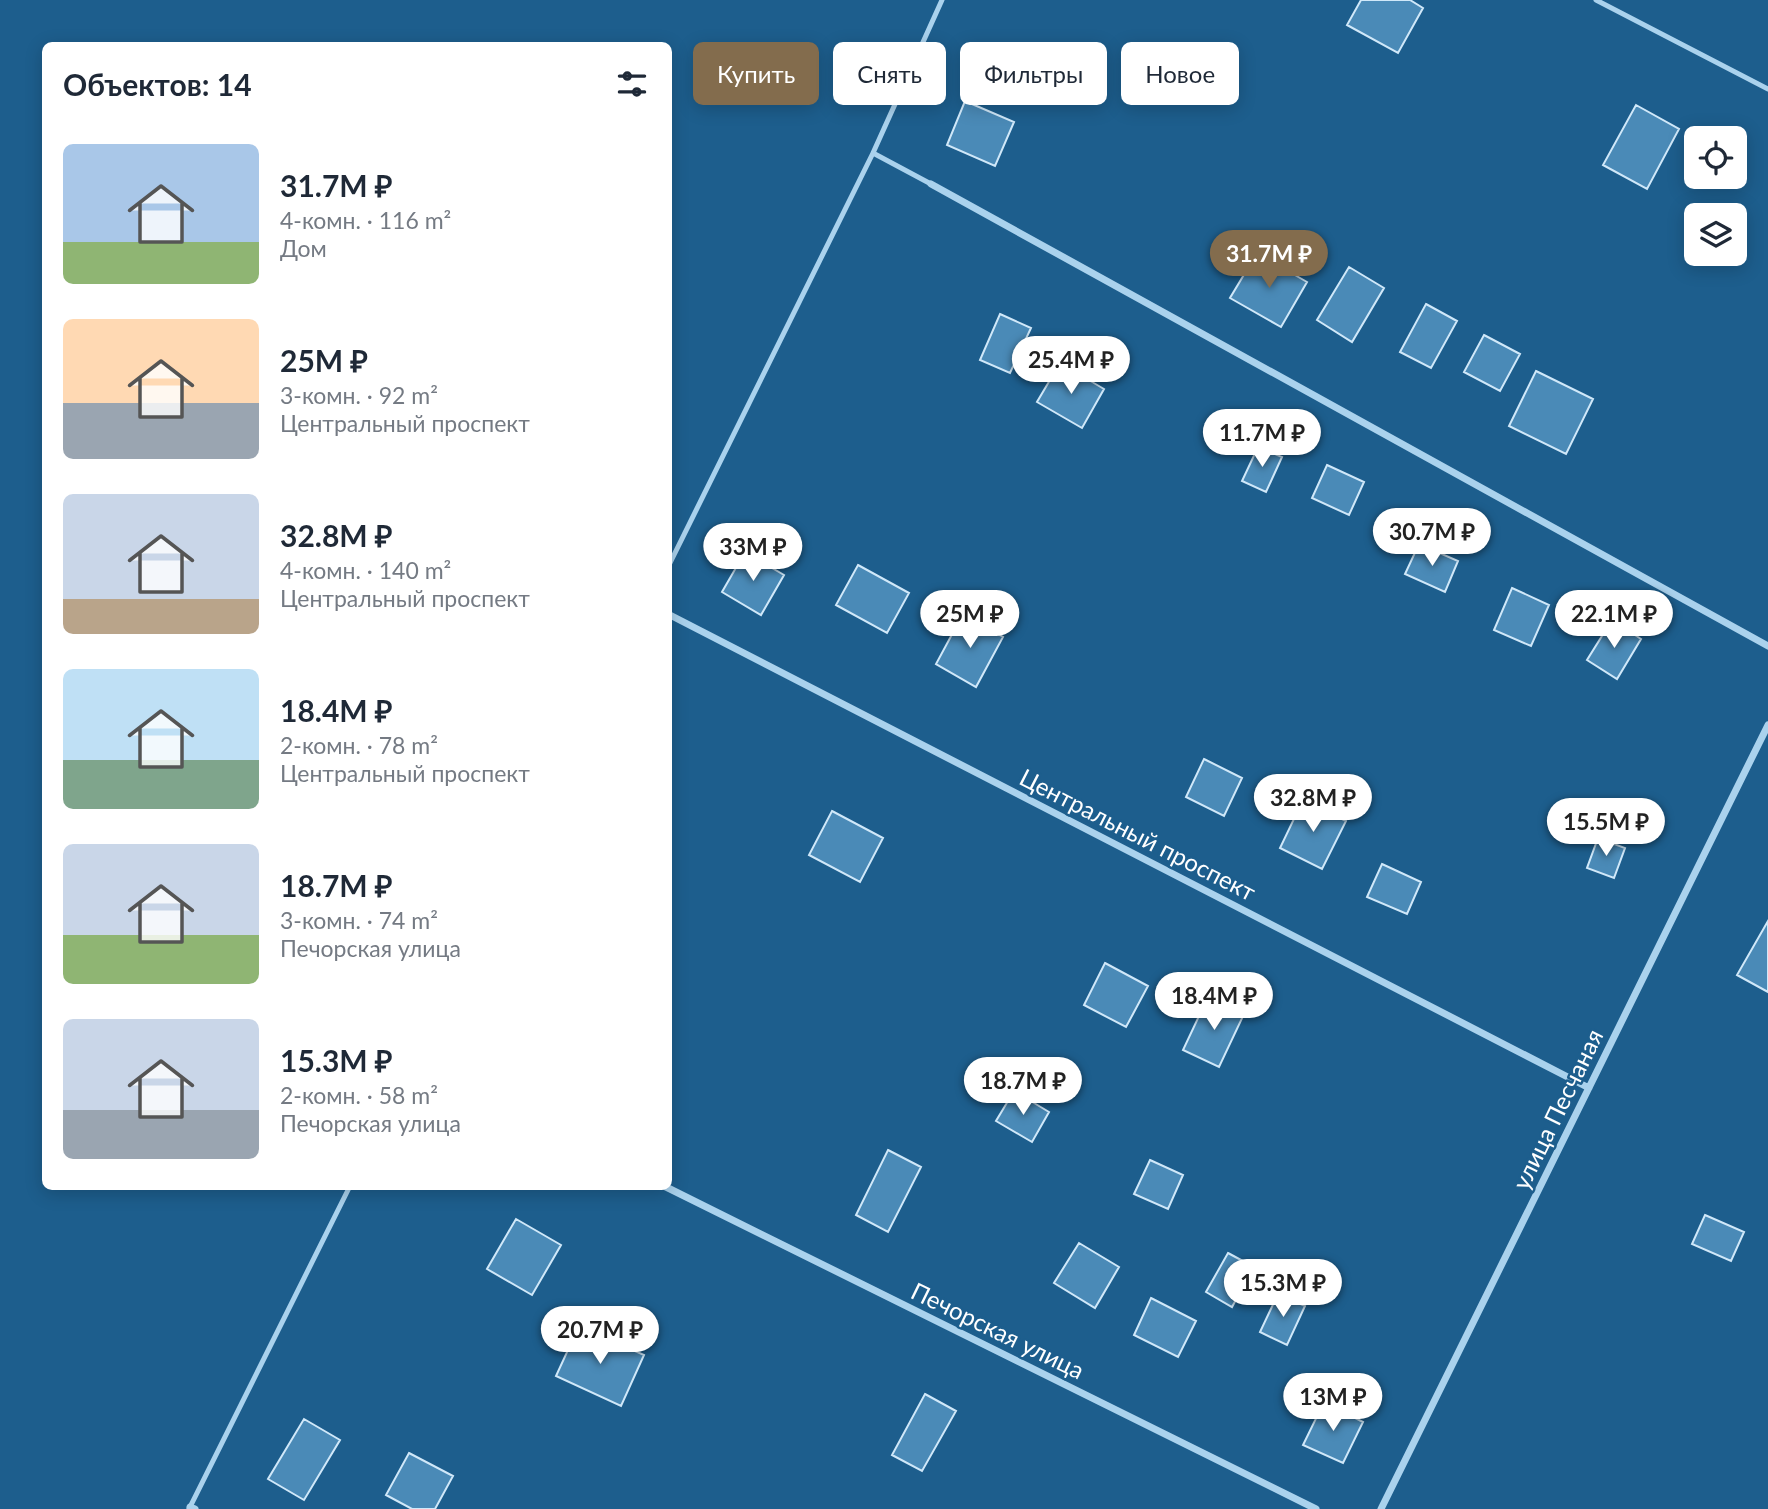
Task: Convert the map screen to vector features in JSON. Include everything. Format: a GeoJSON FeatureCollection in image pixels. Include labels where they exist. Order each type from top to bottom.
{"type":"FeatureCollection","features":[{"type":"Feature","properties":{"kind":"street"},"geometry":{"type":"LineString","coordinates":[[931,184],[1768,646]]}},
{"type":"Feature","properties":{"kind":"street","name":"Центральный проспект"},"geometry":{"type":"LineString","coordinates":[[672,616],[1589,1088]]}},
{"type":"Feature","properties":{"kind":"street","name":"улица Песчаная"},"geometry":{"type":"LineString","coordinates":[[1381,1509],[1768,725]]}},
{"type":"Feature","properties":{"kind":"street","name":"Печорская улица"},"geometry":{"type":"LineString","coordinates":[[672,1190],[1316,1509]]}},
{"type":"Feature","properties":{"kind":"lane"},"geometry":{"type":"LineString","coordinates":[[672,560],[873,153],[942,0]]}},
{"type":"Feature","properties":{"kind":"lane"},"geometry":{"type":"LineString","coordinates":[[1596,0],[1768,89]]}},
{"type":"Feature","properties":{"kind":"lane"},"geometry":{"type":"LineString","coordinates":[[873,153],[931,184]]}},
{"type":"Feature","properties":{"kind":"lane"},"geometry":{"type":"LineString","coordinates":[[191,1508],[348,1190]]}},
{"type":"Feature","properties":{"kind":"building"},"geometry":{"type":"Polygon","coordinates":[[[1361,0],[1410,0],[1423,8],[1398,53],[1347,25],[1361,0]]]}},
{"type":"Feature","properties":{"kind":"building"},"geometry":{"type":"Polygon","coordinates":[[[963,105],[974,105],[1014,122],[995,166],[947,145],[963,105]]]}},
{"type":"Feature","properties":{"kind":"building"},"geometry":{"type":"Polygon","coordinates":[[[1636,105],[1679,129],[1647,189],[1603,165],[1636,105]]]}},
{"type":"Feature","properties":{"kind":"building"},"geometry":{"type":"Polygon","coordinates":[[[1257,253],[1307,282],[1281,327],[1230,298],[1257,253]]]}},
{"type":"Feature","properties":{"kind":"building"},"geometry":{"type":"Polygon","coordinates":[[[1349,267],[1384,288],[1352,342],[1317,320],[1349,267]]]}},
{"type":"Feature","properties":{"kind":"building"},"geometry":{"type":"Polygon","coordinates":[[[1426,304],[1457,321],[1431,368],[1400,352],[1426,304]]]}},
{"type":"Feature","properties":{"kind":"building"},"geometry":{"type":"Polygon","coordinates":[[[1000,314],[1031,328],[1010,373],[980,360],[1000,314]]]}},
{"type":"Feature","properties":{"kind":"building"},"geometry":{"type":"Polygon","coordinates":[[[1484,335],[1520,354],[1500,391],[1464,372],[1484,335]]]}},
{"type":"Feature","properties":{"kind":"building"},"geometry":{"type":"Polygon","coordinates":[[[1060,363],[1104,389],[1082,428],[1037,402],[1060,363]]]}},
{"type":"Feature","properties":{"kind":"building"},"geometry":{"type":"Polygon","coordinates":[[[1536,371],[1593,399],[1566,454],[1509,426],[1536,371]]]}},
{"type":"Feature","properties":{"kind":"building"},"geometry":{"type":"Polygon","coordinates":[[[1258,447],[1282,457],[1266,492],[1242,481],[1258,447]]]}},
{"type":"Feature","properties":{"kind":"building"},"geometry":{"type":"Polygon","coordinates":[[[1327,465],[1364,482],[1349,515],[1312,498],[1327,465]]]}},
{"type":"Feature","properties":{"kind":"building"},"geometry":{"type":"Polygon","coordinates":[[[1419,544],[1458,561],[1445,592],[1405,574],[1419,544]]]}},
{"type":"Feature","properties":{"kind":"building"},"geometry":{"type":"Polygon","coordinates":[[[745,552],[784,575],[761,615],[722,592],[745,552]]]}},
{"type":"Feature","properties":{"kind":"building"},"geometry":{"type":"Polygon","coordinates":[[[858,565],[909,593],[887,633],[836,605],[858,565]]]}},
{"type":"Feature","properties":{"kind":"building"},"geometry":{"type":"Polygon","coordinates":[[[1512,588],[1549,605],[1531,646],[1494,630],[1512,588]]]}},
{"type":"Feature","properties":{"kind":"building"},"geometry":{"type":"Polygon","coordinates":[[[963,614],[1003,637],[976,687],[936,664],[963,614]]]}},
{"type":"Feature","properties":{"kind":"building"},"geometry":{"type":"Polygon","coordinates":[[[1612,620],[1641,639],[1617,679],[1587,660],[1612,620]]]}},
{"type":"Feature","properties":{"kind":"building"},"geometry":{"type":"Polygon","coordinates":[[[1204,759],[1242,778],[1224,816],[1186,797],[1204,759]]]}},
{"type":"Feature","properties":{"kind":"building"},"geometry":{"type":"Polygon","coordinates":[[[1303,800],[1346,821],[1322,869],[1280,848],[1303,800]]]}},
{"type":"Feature","properties":{"kind":"building"},"geometry":{"type":"Polygon","coordinates":[[[832,811],[883,838],[860,882],[809,855],[832,811]]]}},
{"type":"Feature","properties":{"kind":"building"},"geometry":{"type":"Polygon","coordinates":[[[1598,838],[1625,848],[1614,878],[1587,868],[1598,838]]]}},
{"type":"Feature","properties":{"kind":"building"},"geometry":{"type":"Polygon","coordinates":[[[1382,864],[1421,882],[1407,914],[1367,897],[1382,864]]]}},
{"type":"Feature","properties":{"kind":"building"},"geometry":{"type":"Polygon","coordinates":[[[1768,921],[1768,992],[1737,975],[1768,921]]]}},
{"type":"Feature","properties":{"kind":"building"},"geometry":{"type":"Polygon","coordinates":[[[1105,963],[1148,986],[1126,1027],[1084,1005],[1105,963]]]}},
{"type":"Feature","properties":{"kind":"building"},"geometry":{"type":"Polygon","coordinates":[[[1208,997],[1244,1014],[1219,1067],[1183,1050],[1208,997]]]}},
{"type":"Feature","properties":{"kind":"building"},"geometry":{"type":"Polygon","coordinates":[[[1014,1091],[1049,1112],[1032,1142],[996,1121],[1014,1091]]]}},
{"type":"Feature","properties":{"kind":"building"},"geometry":{"type":"Polygon","coordinates":[[[888,1150],[921,1167],[888,1232],[856,1215],[888,1150]]]}},
{"type":"Feature","properties":{"kind":"building"},"geometry":{"type":"Polygon","coordinates":[[[1150,1160],[1183,1175],[1168,1209],[1134,1194],[1150,1160]]]}},
{"type":"Feature","properties":{"kind":"building"},"geometry":{"type":"Polygon","coordinates":[[[1705,1215],[1744,1232],[1731,1261],[1692,1244],[1705,1215]]]}},
{"type":"Feature","properties":{"kind":"building"},"geometry":{"type":"Polygon","coordinates":[[[516,1219],[561,1245],[532,1295],[487,1269],[516,1219]]]}},
{"type":"Feature","properties":{"kind":"building"},"geometry":{"type":"Polygon","coordinates":[[[1079,1243],[1119,1267],[1095,1308],[1054,1283],[1079,1243]]]}},
{"type":"Feature","properties":{"kind":"building"},"geometry":{"type":"Polygon","coordinates":[[[1228,1253],[1254,1267],[1232,1307],[1206,1292],[1228,1253]]]}},
{"type":"Feature","properties":{"kind":"building"},"geometry":{"type":"Polygon","coordinates":[[[1278,1294],[1305,1306],[1287,1345],[1260,1332],[1278,1294]]]}},
{"type":"Feature","properties":{"kind":"building"},"geometry":{"type":"Polygon","coordinates":[[[1151,1298],[1196,1321],[1178,1357],[1134,1335],[1151,1298]]]}},
{"type":"Feature","properties":{"kind":"building"},"geometry":{"type":"Polygon","coordinates":[[[579,1326],[644,1355],[621,1406],[556,1376],[579,1326]]]}},
{"type":"Feature","properties":{"kind":"building"},"geometry":{"type":"Polygon","coordinates":[[[925,1394],[956,1411],[922,1471],[892,1455],[925,1394]]]}},
{"type":"Feature","properties":{"kind":"building"},"geometry":{"type":"Polygon","coordinates":[[[1324,1402],[1363,1422],[1343,1463],[1303,1445],[1324,1402]]]}},
{"type":"Feature","properties":{"kind":"building"},"geometry":{"type":"Polygon","coordinates":[[[304,1419],[340,1440],[304,1500],[268,1479],[304,1419]]]}},
{"type":"Feature","properties":{"kind":"building"},"geometry":{"type":"Polygon","coordinates":[[[409,1453],[453,1476],[435,1509],[412,1509],[386,1495],[409,1453]]]}}]}
